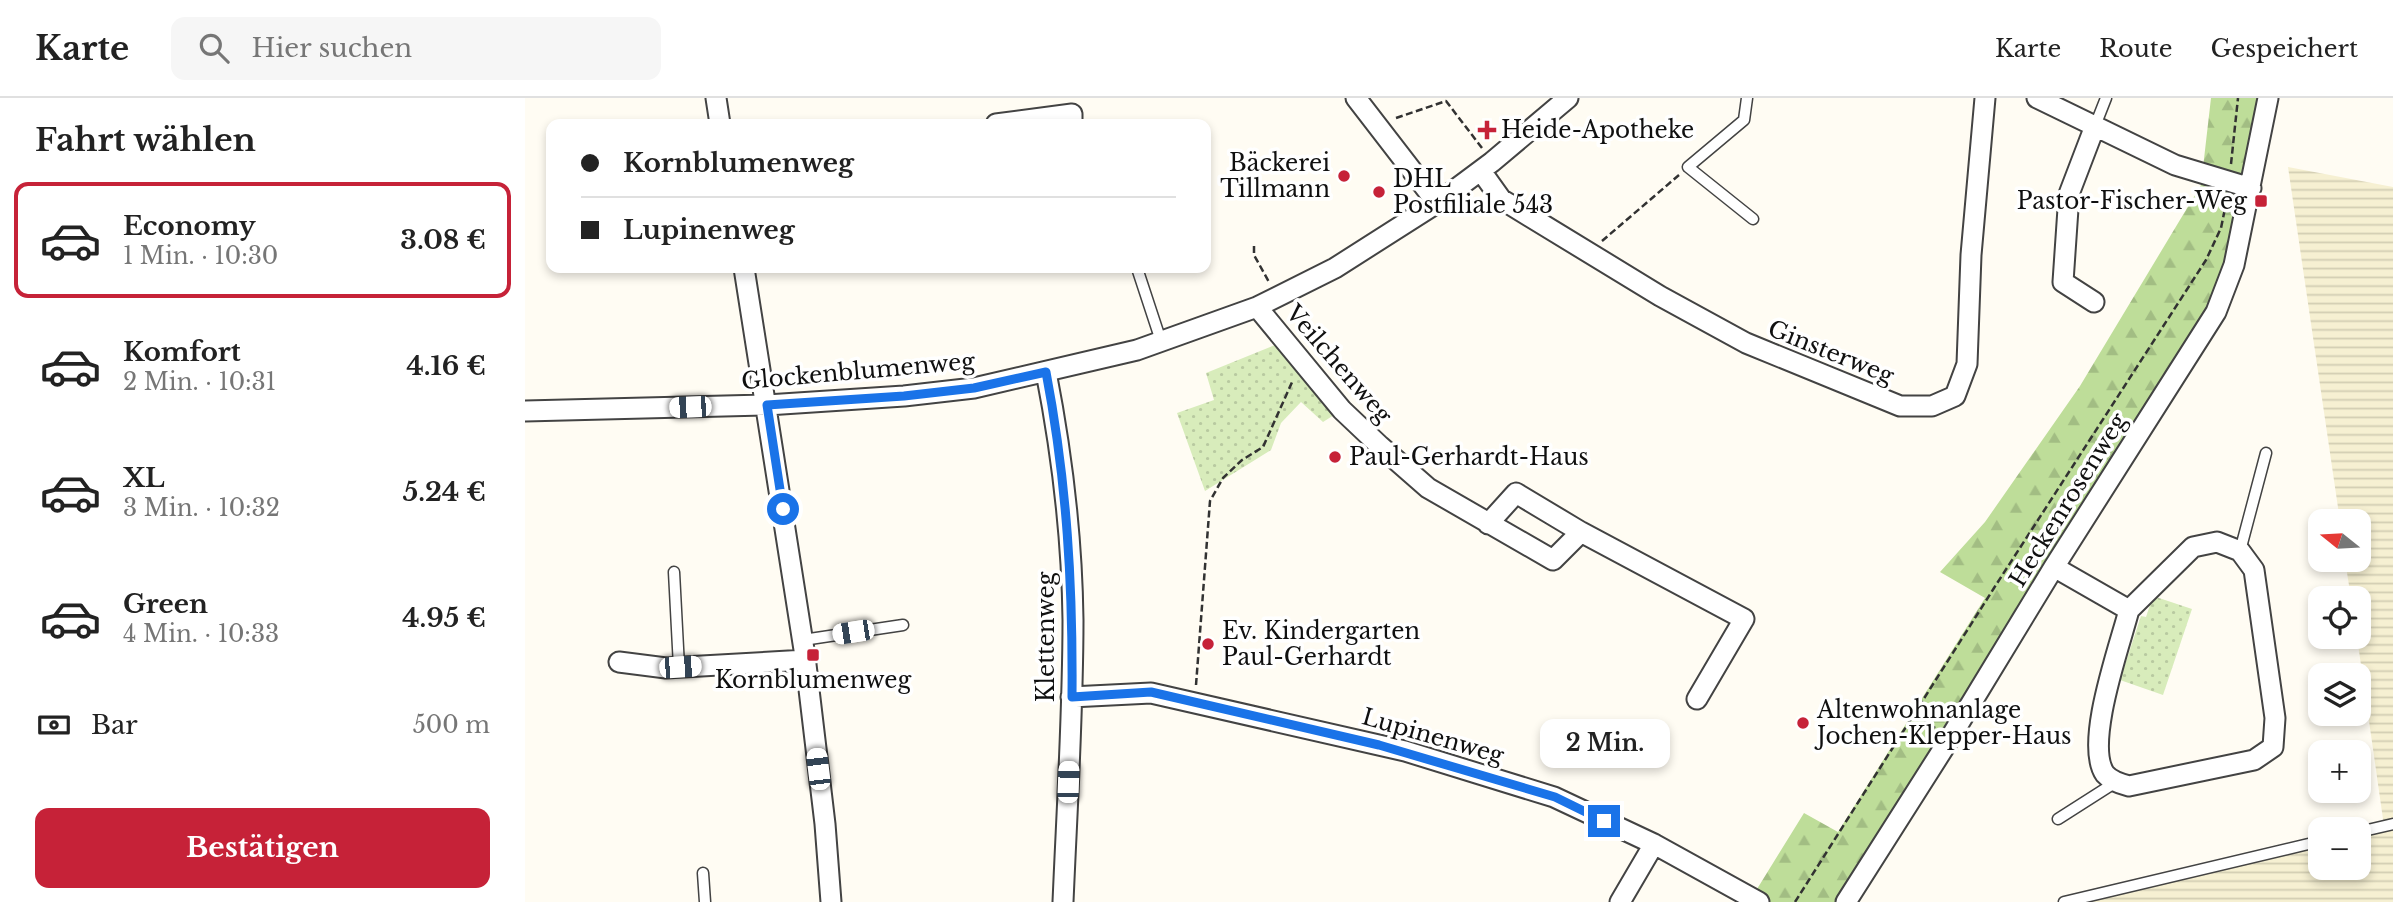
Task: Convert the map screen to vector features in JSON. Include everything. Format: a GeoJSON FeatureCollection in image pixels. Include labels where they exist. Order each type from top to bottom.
{"type":"FeatureCollection","features":[{"type":"Feature","properties":{"kind":"street"},"geometry":{"type":"LineString","coordinates":[[716,98],[719,119]]}},
{"type":"Feature","properties":{"kind":"street"},"geometry":{"type":"LineString","coordinates":[[1356,98],[1437,203]]}},
{"type":"Feature","properties":{"kind":"street","name":"Glockenblumenweg"},"geometry":{"type":"LineString","coordinates":[[525,411],[767,405],[904,396],[974,388],[1137,350],[1257,307],[1335,268],[1437,203],[1487,166],[1568,98]]}},
{"type":"Feature","properties":{"kind":"street","name":"Ginsterweg"},"geometry":{"type":"LineString","coordinates":[[1487,166],[1501,199],[1660,296],[1746,343],[1899,406],[1931,406],[1955,396],[1967,364],[1971,255],[1985,98]]}},
{"type":"Feature","properties":{"kind":"street"},"geometry":{"type":"LineString","coordinates":[[2038,98],[2175,165],[2251,188]]}},
{"type":"Feature","properties":{"kind":"street","name":"Heckenrosenweg"},"geometry":{"type":"LineString","coordinates":[[1846,902],[1950,738],[2054,566],[2216,312],[2234,265],[2268,98]]}},
{"type":"Feature","properties":{"kind":"street"},"geometry":{"type":"LineString","coordinates":[[1034,119],[1072,114],[1072,119]]}},
{"type":"Feature","properties":{"kind":"street"},"geometry":{"type":"LineString","coordinates":[[2094,302],[2063,282],[2069,194],[2095,126]]}},
{"type":"Feature","properties":{"kind":"street"},"geometry":{"type":"LineString","coordinates":[[745,273],[806,660],[831,902]]}},
{"type":"Feature","properties":{"kind":"street","name":"Veilchenweg"},"geometry":{"type":"LineString","coordinates":[[1257,307],[1342,410],[1428,488],[1553,560],[1581,532]]}},
{"type":"Feature","properties":{"kind":"street","name":"Klettenweg"},"geometry":{"type":"LineString","coordinates":[[1046,372],[1059,440],[1070,550],[1073,620],[1063,902]]}},
{"type":"Feature","properties":{"kind":"street"},"geometry":{"type":"LineString","coordinates":[[1488,524],[1516,493],[1581,532],[1744,619],[1697,699]]}},
{"type":"Feature","properties":{"kind":"street"},"geometry":{"type":"LineString","coordinates":[[2217,542],[2239,551],[2254,570],[2275,718],[2273,747],[2255,760],[2129,786],[2116,782],[2105,774],[2098,755],[2100,718],[2129,610],[2193,547],[2217,542]]}},
{"type":"Feature","properties":{"kind":"street"},"geometry":{"type":"LineString","coordinates":[[2054,566],[2129,610]]}},
{"type":"Feature","properties":{"kind":"street"},"geometry":{"type":"LineString","coordinates":[[619,662],[666,668],[806,660]]}},
{"type":"Feature","properties":{"kind":"street","name":"Lupinenweg"},"geometry":{"type":"LineString","coordinates":[[1072,697],[1151,692],[1417,755],[1555,797],[1654,844],[1759,902]]}},
{"type":"Feature","properties":{"kind":"street"},"geometry":{"type":"LineString","coordinates":[[1620,902],[1654,844]]}},
{"type":"Feature","properties":{"kind":"lane"},"geometry":{"type":"LineString","coordinates":[[1747,98],[1744,120],[1688,167],[1753,219]]}},
{"type":"Feature","properties":{"kind":"lane"},"geometry":{"type":"LineString","coordinates":[[2095,126],[2106,98]]}},
{"type":"Feature","properties":{"kind":"lane"},"geometry":{"type":"LineString","coordinates":[[1139,273],[1161,341]]}},
{"type":"Feature","properties":{"kind":"lane"},"geometry":{"type":"LineString","coordinates":[[2239,551],[2266,453]]}},
{"type":"Feature","properties":{"kind":"lane"},"geometry":{"type":"LineString","coordinates":[[674,572],[680,667]]}},
{"type":"Feature","properties":{"kind":"lane"},"geometry":{"type":"LineString","coordinates":[[803,640],[903,625]]}},
{"type":"Feature","properties":{"kind":"lane"},"geometry":{"type":"LineString","coordinates":[[2058,819],[2116,782]]}},
{"type":"Feature","properties":{"kind":"lane"},"geometry":{"type":"LineString","coordinates":[[2371,829],[2393,824]]}},
{"type":"Feature","properties":{"kind":"lane"},"geometry":{"type":"LineString","coordinates":[[2064,902],[2308,844]]}},
{"type":"Feature","properties":{"kind":"lane"},"geometry":{"type":"LineString","coordinates":[[703,873],[705,902]]}},
{"type":"Feature","properties":{"kind":"path"},"geometry":{"type":"LineString","coordinates":[[1795,902],[2206,260],[2221,228],[2238,98]]}},
{"type":"Feature","properties":{"kind":"path"},"geometry":{"type":"LineString","coordinates":[[1376,124],[1446,101],[1487,166]]}},
{"type":"Feature","properties":{"kind":"path"},"geometry":{"type":"LineString","coordinates":[[1589,252],[1688,167]]}},
{"type":"Feature","properties":{"kind":"path"},"geometry":{"type":"LineString","coordinates":[[1254,246],[1254,256],[1277,297]]}},
{"type":"Feature","properties":{"kind":"path"},"geometry":{"type":"LineString","coordinates":[[1195,703],[1210,501],[1223,478],[1242,460],[1263,447],[1302,361]]}},
{"type":"Feature","properties":{"kind":"path"},"geometry":{"type":"LineString","coordinates":[[1915,713],[1950,738]]}},
{"type":"Feature","properties":{"kind":"shaded area"},"geometry":{"type":"Polygon","coordinates":[[[2288,167],[2393,187],[2393,902],[2064,902],[2308,844],[2308,880],[2371,880],[2371,829],[2384,826],[2370,726],[2371,663],[2361,663],[2359,649],[2371,649],[2371,586],[2349,586],[2347,572],[2371,572],[2371,509],[2338,509],[2288,167]]]}},
{"type":"Feature","properties":{"kind":"green space"},"geometry":{"type":"Polygon","coordinates":[[[2211,98],[2259,98],[2231,243],[2209,309],[1839,902],[1749,902],[1804,813],[1838,832],[1985,598],[1940,572],[1985,522],[2080,386],[2201,185],[2211,98]]]}},
{"type":"Feature","properties":{"kind":"green space"},"geometry":{"type":"Polygon","coordinates":[[[1285,341],[1342,410],[1323,422],[1301,402],[1281,423],[1271,450],[1205,491],[1177,413],[1214,400],[1206,373],[1285,341]]]}},
{"type":"Feature","properties":{"kind":"green space"},"geometry":{"type":"Polygon","coordinates":[[[2153,596],[2192,609],[2163,695],[2120,680],[2141,616],[2146,617],[2153,596]]]}},
{"type":"Feature","properties":{"kind":"place","name":"Heide-Apotheke"},"geometry":{"type":"Point","coordinates":[1487,130]}},
{"type":"Feature","properties":{"kind":"place","name":"Bäckerei Tillmann"},"geometry":{"type":"Point","coordinates":[1344,176]}},
{"type":"Feature","properties":{"kind":"place","name":"DHL Postfiliale 543"},"geometry":{"type":"Point","coordinates":[1379,192]}},
{"type":"Feature","properties":{"kind":"place","name":"Pastor-Fischer-Weg"},"geometry":{"type":"Point","coordinates":[2261,201]}},
{"type":"Feature","properties":{"kind":"place","name":"Paul-Gerhardt-Haus"},"geometry":{"type":"Point","coordinates":[1335,457]}},
{"type":"Feature","properties":{"kind":"place","name":"Ev. Kindergarten Paul-Gerhardt"},"geometry":{"type":"Point","coordinates":[1208,644]}},
{"type":"Feature","properties":{"kind":"place","name":"Kornblumenweg"},"geometry":{"type":"Point","coordinates":[813,655]}},
{"type":"Feature","properties":{"kind":"place","name":"Altenwohnanlage Jochen-Klepper-Haus"},"geometry":{"type":"Point","coordinates":[1803,723]}},
{"type":"Feature","properties":{"kind":"route"},"geometry":{"type":"LineString","coordinates":[[783,509],[767,405],[904,396],[974,388],[1046,372],[1059,440],[1070,550],[1072,697],[1151,692],[1405,751],[1555,797],[1604,821]]}}]}
